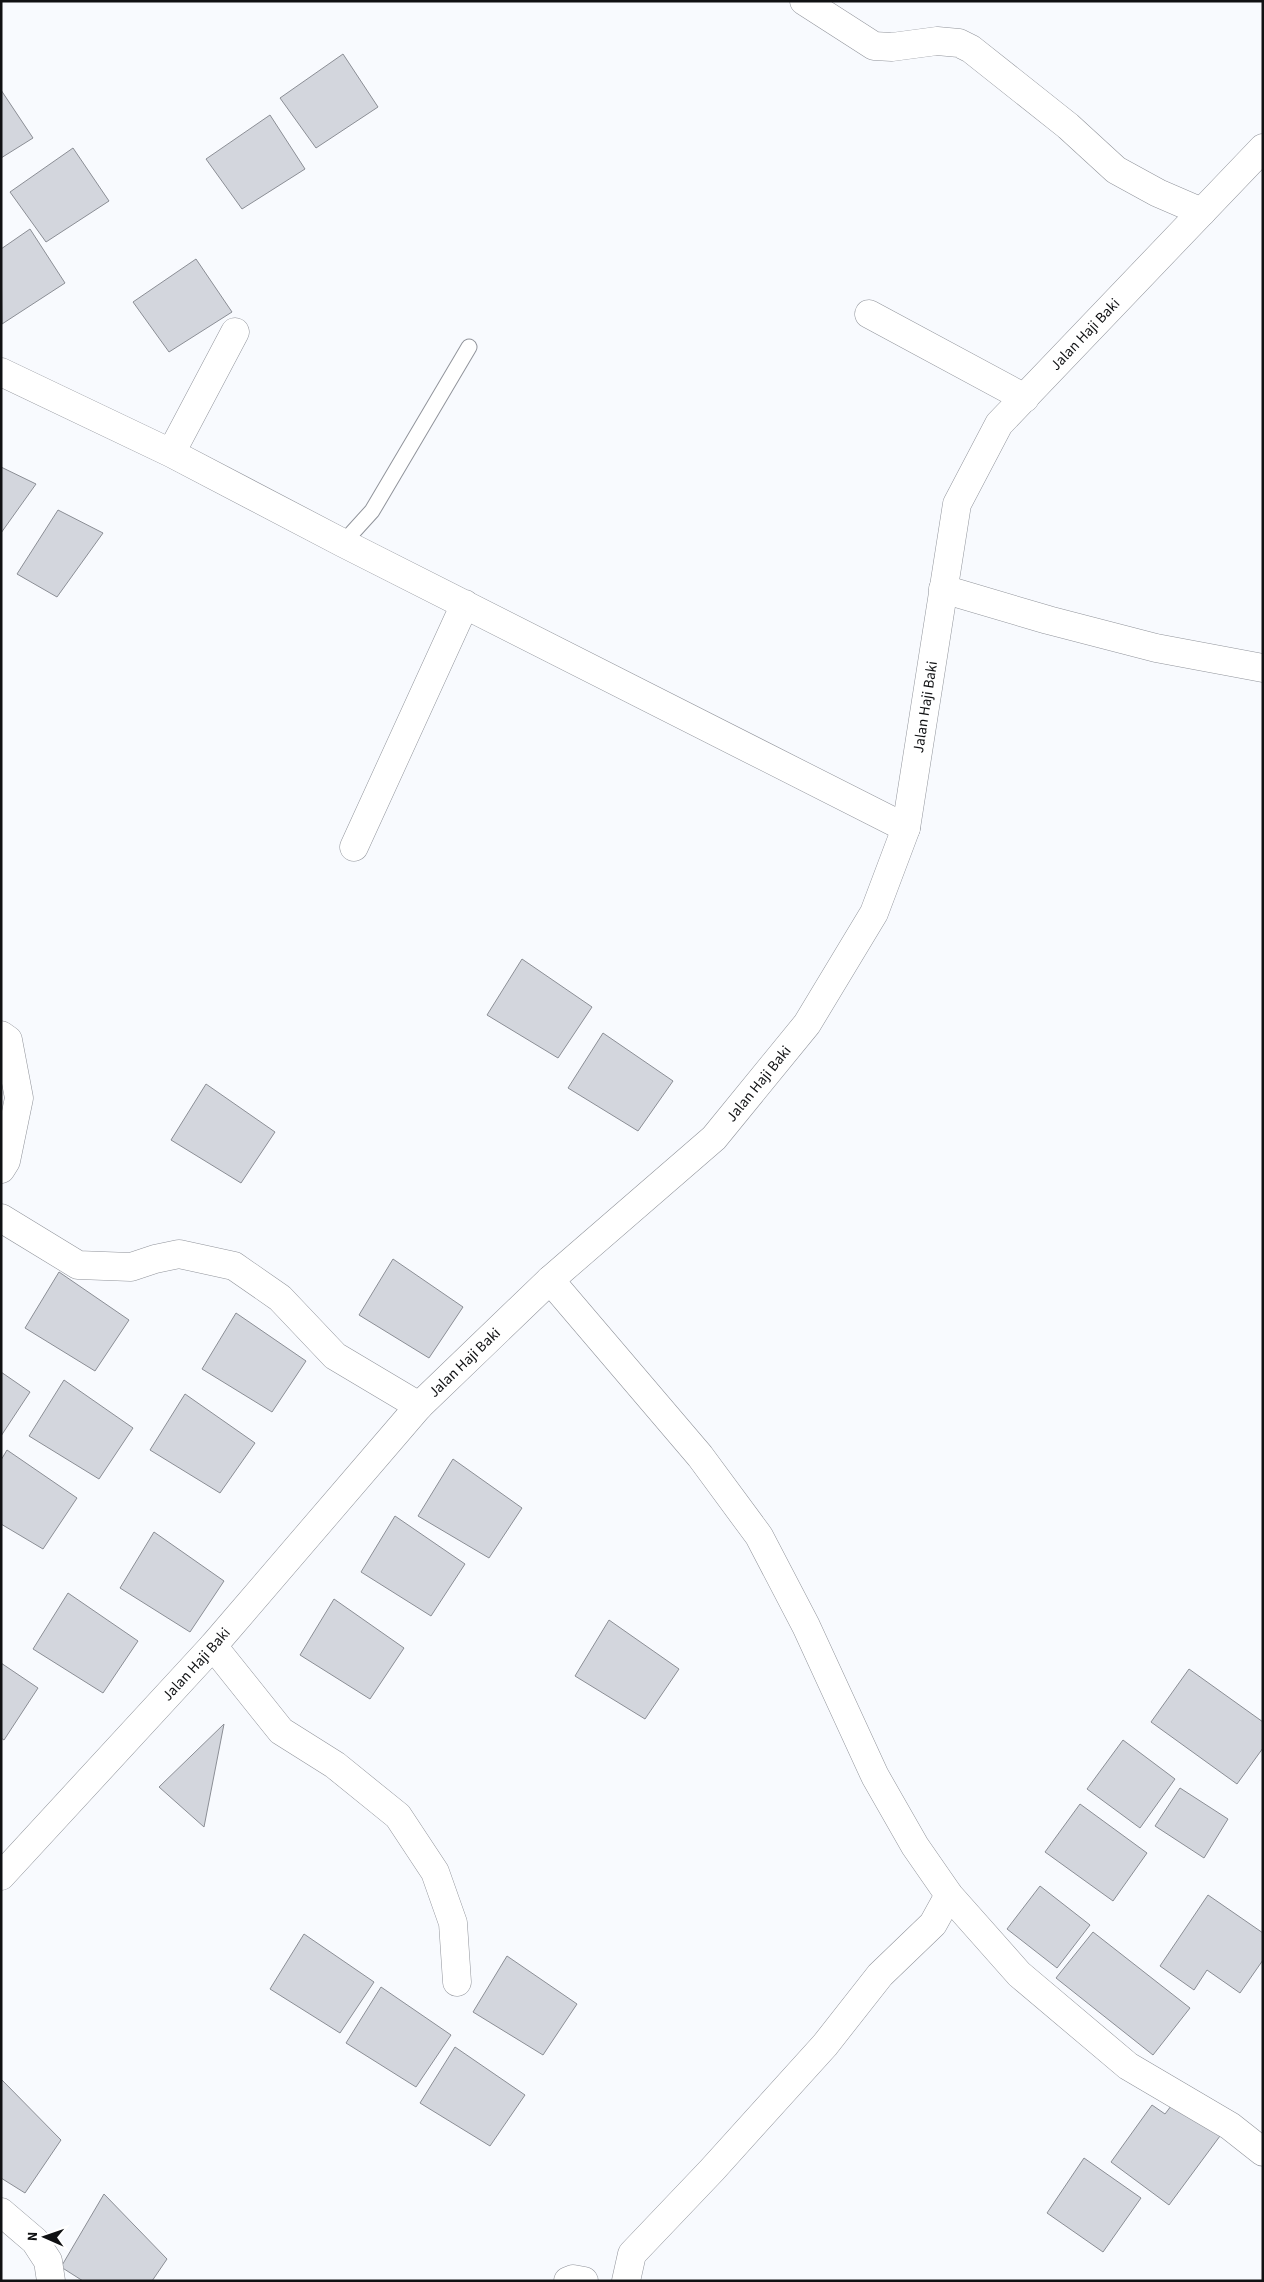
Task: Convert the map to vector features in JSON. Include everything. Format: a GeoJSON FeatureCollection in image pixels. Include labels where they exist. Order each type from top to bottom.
{"type":"FeatureCollection","features":[{"type":"Feature","properties":{"kind":"street"},"geometry":{"type":"LineString","coordinates":[[804,1],[874,46],[892,47],[937,41],[959,43],[971,49],[1068,126],[1116,170],[1158,193],[1202,212]]}},
{"type":"Feature","properties":{"kind":"street","name":"Jalan Haji Baki"},"geometry":{"type":"LineString","coordinates":[[1,1876],[213,1646],[419,1406],[550,1280],[714,1138],[807,1024],[874,913],[906,828],[956,504],[999,424],[1263,148]]}},
{"type":"Feature","properties":{"kind":"street"},"geometry":{"type":"LineString","coordinates":[[868,314],[1024,398]]}},
{"type":"Feature","properties":{"kind":"street"},"geometry":{"type":"LineString","coordinates":[[171,453],[235,332]]}},
{"type":"Feature","properties":{"kind":"street"},"geometry":{"type":"LineString","coordinates":[[1,372],[171,453],[343,543],[906,828]]}},
{"type":"Feature","properties":{"kind":"street"},"geometry":{"type":"LineString","coordinates":[[943,588],[1048,620],[1156,648],[1263,668]]}},
{"type":"Feature","properties":{"kind":"street"},"geometry":{"type":"LineString","coordinates":[[354,848],[465,604]]}},
{"type":"Feature","properties":{"kind":"street"},"geometry":{"type":"LineString","coordinates":[[1,1035],[8,1040],[20,1098],[6,1161],[1,1169]]}},
{"type":"Feature","properties":{"kind":"street"},"geometry":{"type":"LineString","coordinates":[[1,1218],[78,1265],[131,1267],[154,1259],[179,1254],[234,1266],[280,1298],[335,1356],[419,1406]]}},
{"type":"Feature","properties":{"kind":"street"},"geometry":{"type":"LineString","coordinates":[[550,1280],[700,1456],[759,1536],[806,1626],[874,1776],[914,1846],[948,1895],[1019,1974],[1128,2066],[1230,2126],[1263,2152]]}},
{"type":"Feature","properties":{"kind":"street"},"geometry":{"type":"LineString","coordinates":[[213,1646],[281,1730],[335,1765],[398,1816],[435,1872],[453,1923],[457,1982]]}},
{"type":"Feature","properties":{"kind":"street"},"geometry":{"type":"LineString","coordinates":[[626,2281],[632,2254],[712,2170],[825,2045],[880,1975],[933,1924],[948,1895]]}},
{"type":"Feature","properties":{"kind":"street"},"geometry":{"type":"LineString","coordinates":[[1,2212],[35,2241],[48,2261],[51,2281]]}},
{"type":"Feature","properties":{"kind":"street"},"geometry":{"type":"LineString","coordinates":[[568,2281],[572,2279],[584,2281]]}},
{"type":"Feature","properties":{"kind":"lane"},"geometry":{"type":"LineString","coordinates":[[343,543],[372,511],[469,347]]}},
{"type":"Feature","properties":{"kind":"building"},"geometry":{"type":"Polygon","coordinates":[[[343,54],[378,107],[316,148],[280,98],[343,54]]]}},
{"type":"Feature","properties":{"kind":"building"},"geometry":{"type":"Polygon","coordinates":[[[1,90],[33,138],[1,158],[1,90]]]}},
{"type":"Feature","properties":{"kind":"building"},"geometry":{"type":"Polygon","coordinates":[[[270,115],[305,169],[242,209],[206,159],[270,115]]]}},
{"type":"Feature","properties":{"kind":"building"},"geometry":{"type":"Polygon","coordinates":[[[73,148],[109,201],[46,242],[10,192],[73,148]]]}},
{"type":"Feature","properties":{"kind":"building"},"geometry":{"type":"Polygon","coordinates":[[[30,229],[65,283],[2,324],[1,249],[30,229]]]}},
{"type":"Feature","properties":{"kind":"building"},"geometry":{"type":"Polygon","coordinates":[[[196,259],[232,312],[169,352],[133,302],[196,259]]]}},
{"type":"Feature","properties":{"kind":"building"},"geometry":{"type":"Polygon","coordinates":[[[1,467],[36,484],[1,533],[1,467]]]}},
{"type":"Feature","properties":{"kind":"building"},"geometry":{"type":"Polygon","coordinates":[[[58,510],[103,533],[57,597],[17,574],[58,510]]]}},
{"type":"Feature","properties":{"kind":"building"},"geometry":{"type":"Polygon","coordinates":[[[522,959],[592,1007],[558,1058],[487,1015],[522,959]]]}},
{"type":"Feature","properties":{"kind":"building"},"geometry":{"type":"Polygon","coordinates":[[[603,1033],[673,1081],[638,1131],[568,1088],[603,1033]]]}},
{"type":"Feature","properties":{"kind":"building"},"geometry":{"type":"Polygon","coordinates":[[[206,1084],[275,1132],[241,1183],[171,1140],[206,1084]]]}},
{"type":"Feature","properties":{"kind":"building"},"geometry":{"type":"Polygon","coordinates":[[[393,1259],[463,1307],[429,1358],[359,1315],[393,1259]]]}},
{"type":"Feature","properties":{"kind":"building"},"geometry":{"type":"Polygon","coordinates":[[[59,1272],[129,1320],[95,1371],[25,1328],[59,1272]]]}},
{"type":"Feature","properties":{"kind":"building"},"geometry":{"type":"Polygon","coordinates":[[[236,1313],[306,1361],[272,1412],[202,1369],[236,1313]]]}},
{"type":"Feature","properties":{"kind":"building"},"geometry":{"type":"Polygon","coordinates":[[[1,1372],[30,1392],[1,1436],[1,1372]]]}},
{"type":"Feature","properties":{"kind":"building"},"geometry":{"type":"Polygon","coordinates":[[[64,1380],[133,1428],[99,1479],[29,1436],[64,1380]]]}},
{"type":"Feature","properties":{"kind":"building"},"geometry":{"type":"Polygon","coordinates":[[[185,1394],[255,1443],[220,1493],[150,1450],[185,1394]]]}},
{"type":"Feature","properties":{"kind":"building"},"geometry":{"type":"Polygon","coordinates":[[[7,1450],[77,1498],[43,1549],[1,1524],[1,1460],[7,1450]]]}},
{"type":"Feature","properties":{"kind":"building"},"geometry":{"type":"Polygon","coordinates":[[[453,1459],[522,1508],[489,1558],[418,1516],[453,1459]]]}},
{"type":"Feature","properties":{"kind":"building"},"geometry":{"type":"Polygon","coordinates":[[[395,1516],[465,1564],[431,1616],[361,1572],[395,1516]]]}},
{"type":"Feature","properties":{"kind":"building"},"geometry":{"type":"Polygon","coordinates":[[[154,1532],[224,1581],[190,1632],[120,1588],[154,1532]]]}},
{"type":"Feature","properties":{"kind":"building"},"geometry":{"type":"Polygon","coordinates":[[[68,1593],[138,1641],[103,1693],[33,1649],[68,1593]]]}},
{"type":"Feature","properties":{"kind":"building"},"geometry":{"type":"Polygon","coordinates":[[[334,1599],[404,1648],[370,1699],[300,1655],[334,1599]]]}},
{"type":"Feature","properties":{"kind":"building"},"geometry":{"type":"Polygon","coordinates":[[[609,1620],[679,1669],[645,1719],[575,1676],[609,1620]]]}},
{"type":"Feature","properties":{"kind":"building"},"geometry":{"type":"Polygon","coordinates":[[[1,1663],[38,1688],[4,1740],[1,1738],[1,1663]]]}},
{"type":"Feature","properties":{"kind":"building"},"geometry":{"type":"Polygon","coordinates":[[[1189,1669],[1263,1722],[1263,1748],[1237,1784],[1151,1722],[1189,1669]]]}},
{"type":"Feature","properties":{"kind":"building"},"geometry":{"type":"Polygon","coordinates":[[[224,1724],[204,1827],[159,1787],[224,1724]]]}},
{"type":"Feature","properties":{"kind":"building"},"geometry":{"type":"Polygon","coordinates":[[[1123,1740],[1175,1779],[1140,1828],[1087,1789],[1123,1740]]]}},
{"type":"Feature","properties":{"kind":"building"},"geometry":{"type":"Polygon","coordinates":[[[1180,1788],[1228,1819],[1204,1858],[1155,1826],[1180,1788]]]}},
{"type":"Feature","properties":{"kind":"building"},"geometry":{"type":"Polygon","coordinates":[[[1080,1804],[1147,1853],[1113,1901],[1045,1852],[1080,1804]]]}},
{"type":"Feature","properties":{"kind":"building"},"geometry":{"type":"Polygon","coordinates":[[[1040,1886],[1090,1925],[1057,1968],[1007,1929],[1040,1886]]]}},
{"type":"Feature","properties":{"kind":"building"},"geometry":{"type":"Polygon","coordinates":[[[1208,1895],[1263,1933],[1263,1960],[1240,1993],[1207,1970],[1194,1990],[1160,1966],[1208,1895]]]}},
{"type":"Feature","properties":{"kind":"building"},"geometry":{"type":"Polygon","coordinates":[[[1093,1932],[1190,2008],[1153,2055],[1056,1978],[1093,1932]]]}},
{"type":"Feature","properties":{"kind":"building"},"geometry":{"type":"Polygon","coordinates":[[[304,1934],[374,1982],[340,2033],[270,1989],[304,1934]]]}},
{"type":"Feature","properties":{"kind":"building"},"geometry":{"type":"Polygon","coordinates":[[[507,1956],[577,2004],[543,2055],[473,2012],[507,1956]]]}},
{"type":"Feature","properties":{"kind":"building"},"geometry":{"type":"Polygon","coordinates":[[[381,1987],[451,2035],[416,2087],[346,2043],[381,1987]]]}},
{"type":"Feature","properties":{"kind":"building"},"geometry":{"type":"Polygon","coordinates":[[[455,2047],[525,2095],[490,2146],[420,2103],[455,2047]]]}},
{"type":"Feature","properties":{"kind":"building"},"geometry":{"type":"Polygon","coordinates":[[[1,2079],[61,2140],[25,2193],[1,2178],[1,2079]]]}},
{"type":"Feature","properties":{"kind":"building"},"geometry":{"type":"Polygon","coordinates":[[[1174,2102],[1220,2136],[1169,2205],[1111,2162],[1152,2105],[1165,2114],[1174,2102]]]}},
{"type":"Feature","properties":{"kind":"building"},"geometry":{"type":"Polygon","coordinates":[[[1084,2158],[1141,2198],[1103,2252],[1047,2213],[1084,2158]]]}},
{"type":"Feature","properties":{"kind":"building"},"geometry":{"type":"Polygon","coordinates":[[[104,2194],[167,2259],[152,2281],[83,2281],[61,2267],[104,2194]]]}}]}
